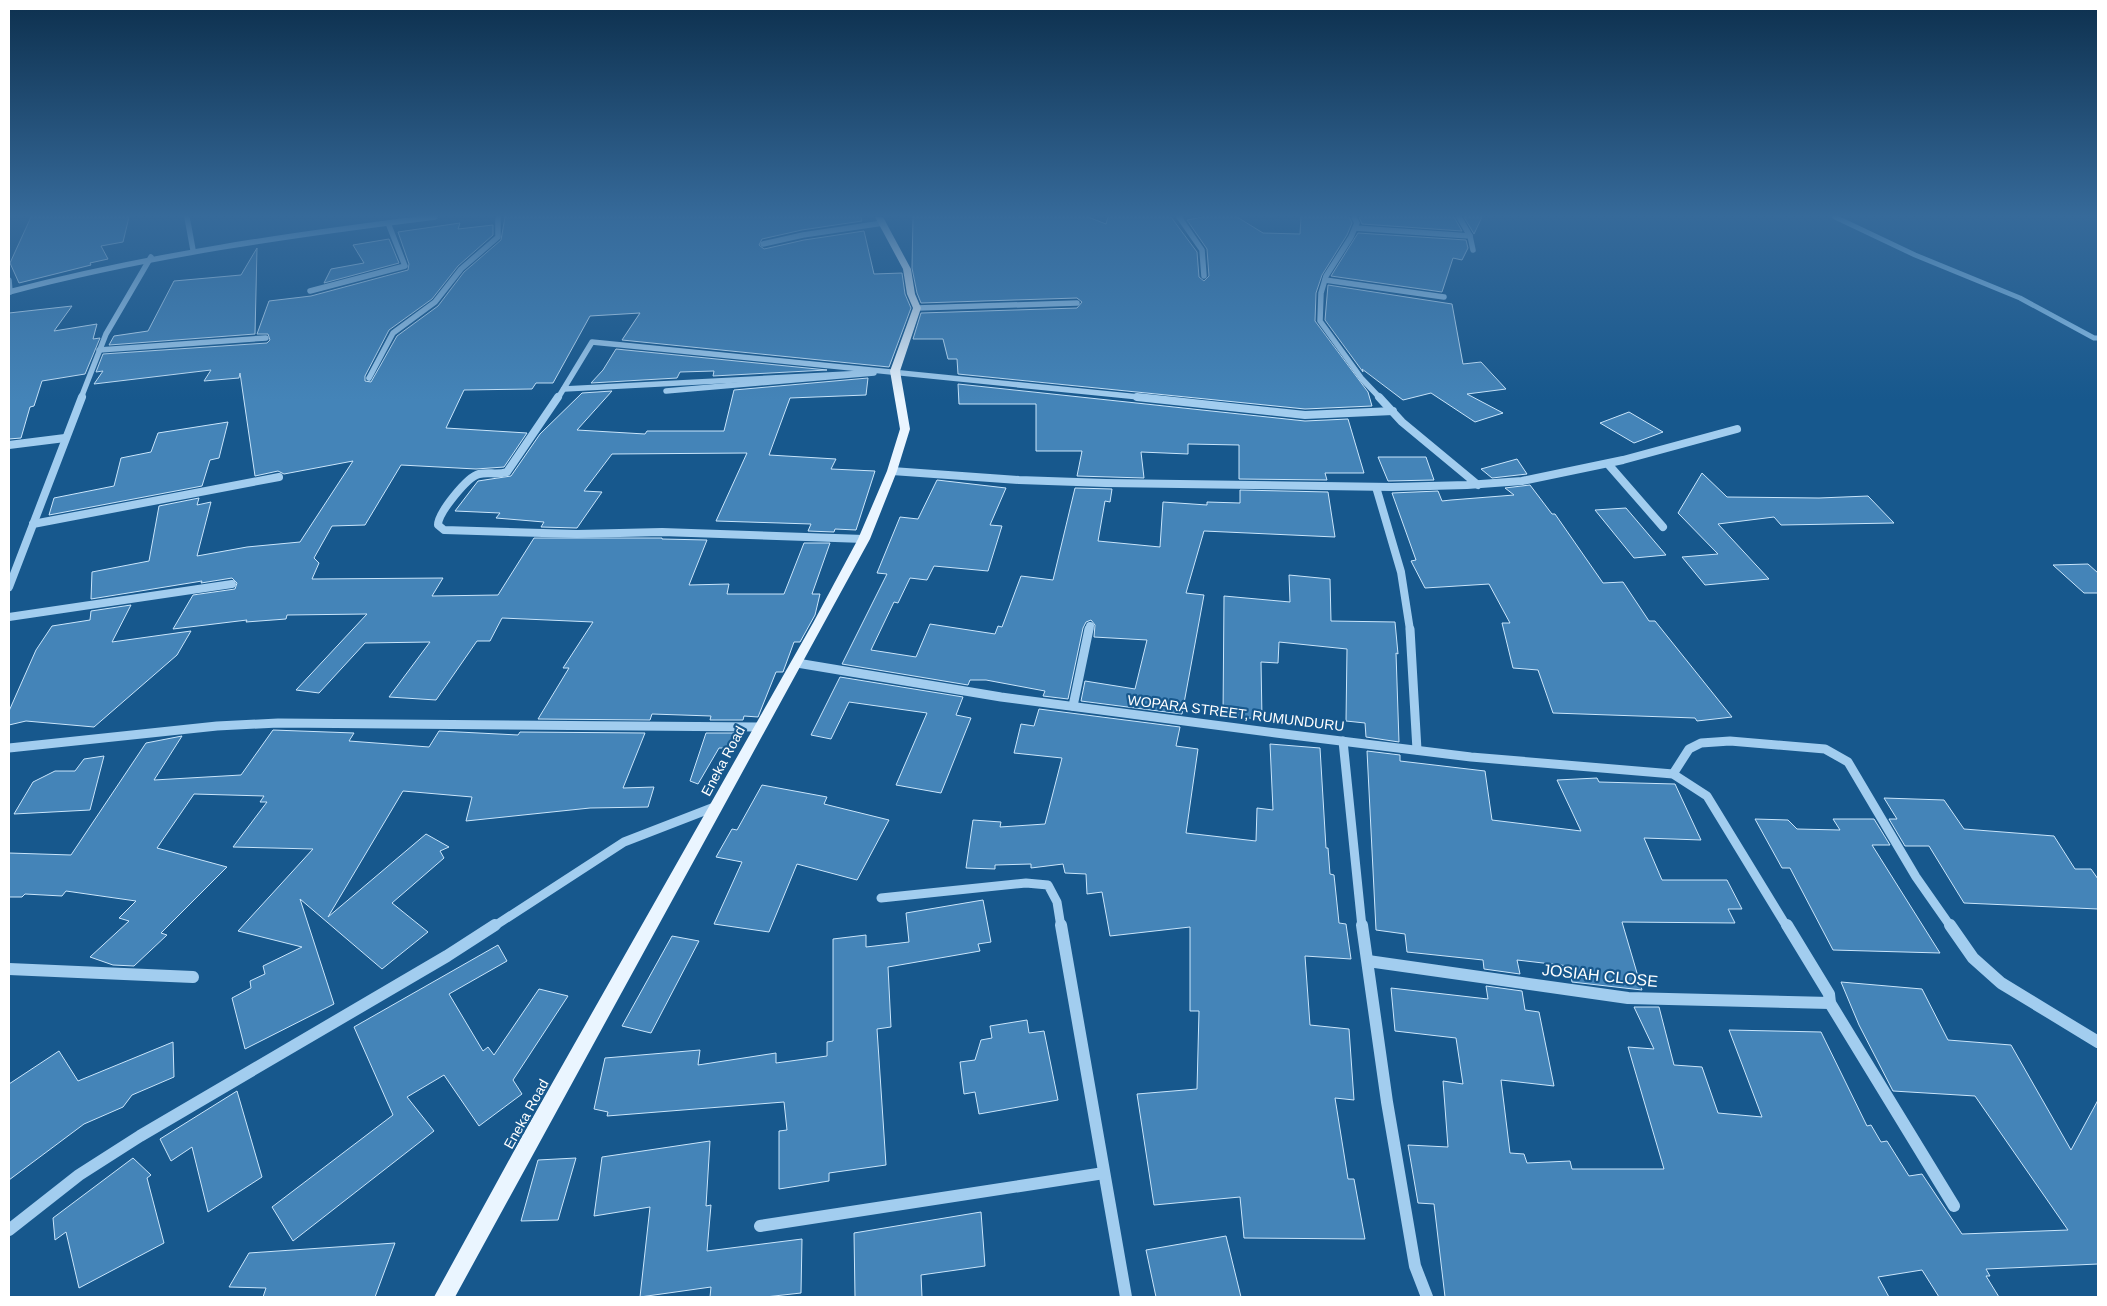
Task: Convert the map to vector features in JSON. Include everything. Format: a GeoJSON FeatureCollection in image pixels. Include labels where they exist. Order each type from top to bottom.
{"type":"FeatureCollection","features":[{"type":"Feature","properties":{"kind":"main road"},"geometry":{"type":"LineString","coordinates":[[908,278],[916,308]]}},
{"type":"Feature","properties":{"kind":"main road","name":"Eneka Road"},"geometry":{"type":"LineString","coordinates":[[444,1297],[864,539],[892,471],[905,429],[895,371],[916,308]]}},
{"type":"Feature","properties":{"kind":"street"},"geometry":{"type":"LineString","coordinates":[[9,280],[9,292],[68,278]]}},
{"type":"Feature","properties":{"kind":"street"},"geometry":{"type":"LineString","coordinates":[[9,587],[13,565],[33,524],[99,350],[106,334],[139,278]]}},
{"type":"Feature","properties":{"kind":"street"},"geometry":{"type":"LineString","coordinates":[[310,290],[358,278]]}},
{"type":"Feature","properties":{"kind":"street"},"geometry":{"type":"LineString","coordinates":[[369,378],[394,333],[435,302],[454,278]]}},
{"type":"Feature","properties":{"kind":"street"},"geometry":{"type":"LineString","coordinates":[[1444,297],[1325,280],[1321,293],[1320,321],[1362,379],[1393,411],[1478,484]]}},
{"type":"Feature","properties":{"kind":"street"},"geometry":{"type":"LineString","coordinates":[[916,308],[1077,303]]}},
{"type":"Feature","properties":{"kind":"street"},"geometry":{"type":"LineString","coordinates":[[99,350],[266,338]]}},
{"type":"Feature","properties":{"kind":"street"},"geometry":{"type":"LineString","coordinates":[[864,539],[662,532],[577,534],[444,530],[438,525],[438,520],[477,474],[500,474],[507,472],[564,389],[592,342],[895,371],[1305,415],[1393,411]]}},
{"type":"Feature","properties":{"kind":"street"},"geometry":{"type":"LineString","coordinates":[[895,371],[754,386],[666,391],[865,374],[895,371]]}},
{"type":"Feature","properties":{"kind":"street"},"geometry":{"type":"LineString","coordinates":[[564,389],[895,371]]}},
{"type":"Feature","properties":{"kind":"street"},"geometry":{"type":"LineString","coordinates":[[892,471],[1077,482],[1376,487],[1478,484],[1522,481],[1608,464],[1737,429]]}},
{"type":"Feature","properties":{"kind":"street"},"geometry":{"type":"LineString","coordinates":[[9,445],[65,438]]}},
{"type":"Feature","properties":{"kind":"street"},"geometry":{"type":"LineString","coordinates":[[1608,464],[1663,527]]}},
{"type":"Feature","properties":{"kind":"street"},"geometry":{"type":"LineString","coordinates":[[33,524],[279,477]]}},
{"type":"Feature","properties":{"kind":"street"},"geometry":{"type":"LineString","coordinates":[[1376,487],[1396,549],[1407,601],[1413,666],[1417,750]]}},
{"type":"Feature","properties":{"kind":"street"},"geometry":{"type":"LineString","coordinates":[[9,617],[232,584]]}},
{"type":"Feature","properties":{"kind":"street"},"geometry":{"type":"LineString","coordinates":[[1073,706],[1090,626]]}},
{"type":"Feature","properties":{"kind":"street","name":"WOPARA STREET, RUMUNDURU"},"geometry":{"type":"LineString","coordinates":[[797,663],[1001,697],[1342,741],[1417,750],[1674,774]]}},
{"type":"Feature","properties":{"kind":"street"},"geometry":{"type":"LineString","coordinates":[[9,748],[217,726],[278,723],[759,727]]}},
{"type":"Feature","properties":{"kind":"street"},"geometry":{"type":"LineString","coordinates":[[1342,741],[1359,904],[1387,1102],[1415,1266],[1427,1297]]}},
{"type":"Feature","properties":{"kind":"street"},"geometry":{"type":"LineString","coordinates":[[1954,1206],[1830,1003],[1824,986],[1706,796],[1674,774],[1688,749],[1701,743],[1730,741],[1825,749],[1848,762],[1916,877],[1973,958],[2001,984],[2098,1042]]}},
{"type":"Feature","properties":{"kind":"street"},"geometry":{"type":"LineString","coordinates":[[9,1230],[79,1176],[140,1136],[447,956],[624,842],[717,806]]}},
{"type":"Feature","properties":{"kind":"street"},"geometry":{"type":"LineString","coordinates":[[881,898],[1026,884],[1048,885],[1057,902],[1126,1297]]}},
{"type":"Feature","properties":{"kind":"street","name":"JOSIAH CLOSE"},"geometry":{"type":"LineString","coordinates":[[1368,961],[1628,998],[1830,1003]]}},
{"type":"Feature","properties":{"kind":"street"},"geometry":{"type":"LineString","coordinates":[[9,969],[193,977]]}},
{"type":"Feature","properties":{"kind":"street"},"geometry":{"type":"LineString","coordinates":[[760,1226],[1104,1172]]}},
{"type":"Feature","properties":{"kind":"building"},"geometry":{"type":"Polygon","coordinates":[[[17,278],[39,278],[19,283],[17,278]]]}},
{"type":"Feature","properties":{"kind":"building"},"geometry":{"type":"Polygon","coordinates":[[[208,278],[256,278],[255,334],[109,345],[114,336],[148,331],[174,281],[208,278]]]}},
{"type":"Feature","properties":{"kind":"building"},"geometry":{"type":"Polygon","coordinates":[[[327,278],[343,278],[324,283],[327,278]]]}},
{"type":"Feature","properties":{"kind":"building"},"geometry":{"type":"Polygon","coordinates":[[[378,278],[449,278],[432,299],[389,330],[365,376],[365,381],[371,382],[397,336],[438,306],[459,278],[903,278],[905,294],[911,308],[889,367],[622,340],[640,313],[590,316],[553,383],[536,383],[532,389],[464,390],[446,428],[527,433],[504,467],[476,469],[401,465],[365,525],[332,526],[314,558],[319,563],[312,579],[443,578],[432,596],[498,595],[534,538],[707,540],[689,585],[729,584],[727,594],[784,594],[804,543],[830,543],[812,594],[820,594],[815,615],[800,642],[794,642],[783,672],[776,672],[758,717],[744,716],[743,720],[710,720],[711,716],[652,714],[650,720],[538,719],[569,668],[563,668],[593,622],[502,618],[490,641],[477,641],[436,700],[389,697],[430,642],[365,643],[319,693],[296,690],[367,614],[287,615],[286,619],[246,622],[247,620],[173,629],[193,595],[235,589],[237,583],[232,578],[91,599],[92,572],[149,561],[159,506],[199,498],[197,505],[211,502],[197,556],[247,547],[300,542],[353,461],[284,474],[278,471],[255,476],[240,373],[239,378],[204,381],[211,370],[94,384],[103,371],[96,372],[103,354],[267,343],[270,340],[268,334],[257,334],[269,301],[311,296],[378,278]]]}},
{"type":"Feature","properties":{"kind":"building"},"geometry":{"type":"Polygon","coordinates":[[[914,278],[1200,278],[1204,281],[1207,278],[1321,278],[1316,293],[1315,321],[1368,392],[1372,406],[1305,409],[958,374],[957,359],[948,359],[943,339],[913,339],[921,313],[1077,308],[1082,302],[1077,298],[921,303],[914,278]]]}},
{"type":"Feature","properties":{"kind":"building"},"geometry":{"type":"Polygon","coordinates":[[[1345,278],[1447,278],[1442,292],[1345,278]]]}},
{"type":"Feature","properties":{"kind":"building"},"geometry":{"type":"Polygon","coordinates":[[[1328,285],[1452,304],[1463,364],[1481,362],[1506,389],[1467,394],[1503,413],[1475,422],[1431,393],[1403,400],[1362,369],[1363,372],[1325,320],[1328,285]]]}},
{"type":"Feature","properties":{"kind":"building"},"geometry":{"type":"Polygon","coordinates":[[[72,306],[54,331],[97,324],[93,339],[100,338],[85,374],[42,381],[34,406],[30,407],[21,438],[9,439],[9,313],[72,306]]]}},
{"type":"Feature","properties":{"kind":"building"},"geometry":{"type":"Polygon","coordinates":[[[616,349],[827,370],[713,376],[714,371],[680,372],[677,378],[591,383],[603,370],[616,349]]]}},
{"type":"Feature","properties":{"kind":"building"},"geometry":{"type":"Polygon","coordinates":[[[868,378],[866,395],[790,398],[769,455],[836,459],[831,469],[875,471],[856,530],[835,529],[834,532],[808,531],[811,524],[716,521],[747,453],[612,454],[584,491],[602,492],[577,528],[541,527],[544,522],[496,518],[500,513],[455,511],[478,481],[511,476],[540,434],[582,393],[612,391],[577,430],[645,434],[647,431],[724,431],[734,390],[868,378]]]}},
{"type":"Feature","properties":{"kind":"building"},"geometry":{"type":"Polygon","coordinates":[[[958,384],[1305,421],[1348,419],[1364,473],[1325,473],[1327,480],[1239,479],[1239,445],[1188,444],[1188,454],[1141,452],[1144,478],[1077,476],[1082,451],[1036,451],[1036,404],[959,404],[958,384]]]}},
{"type":"Feature","properties":{"kind":"building"},"geometry":{"type":"Polygon","coordinates":[[[1629,412],[1663,432],[1634,443],[1600,423],[1629,412]]]}},
{"type":"Feature","properties":{"kind":"building"},"geometry":{"type":"Polygon","coordinates":[[[228,422],[219,458],[210,460],[202,486],[49,515],[54,498],[114,486],[121,458],[151,452],[158,433],[228,422]]]}},
{"type":"Feature","properties":{"kind":"building"},"geometry":{"type":"Polygon","coordinates":[[[1378,457],[1426,457],[1434,480],[1388,481],[1378,457]]]}},
{"type":"Feature","properties":{"kind":"building"},"geometry":{"type":"Polygon","coordinates":[[[1517,459],[1527,474],[1492,478],[1481,469],[1517,459]]]}},
{"type":"Feature","properties":{"kind":"building"},"geometry":{"type":"Polygon","coordinates":[[[1702,473],[1727,497],[1819,498],[1868,496],[1894,523],[1781,525],[1774,517],[1718,524],[1769,579],[1705,585],[1682,557],[1718,554],[1678,513],[1702,473]]]}},
{"type":"Feature","properties":{"kind":"building"},"geometry":{"type":"Polygon","coordinates":[[[937,480],[1006,488],[990,525],[1002,526],[988,571],[934,566],[927,580],[910,578],[898,603],[894,602],[871,650],[916,657],[930,624],[995,634],[998,626],[1002,627],[1021,576],[1053,580],[1075,488],[1112,489],[1110,502],[1105,501],[1098,541],[1160,547],[1163,502],[1207,505],[1207,502],[1240,503],[1240,490],[1328,492],[1335,537],[1204,531],[1186,593],[1204,595],[1182,714],[1081,701],[1085,681],[1135,689],[1147,640],[1094,637],[1095,625],[1091,620],[1086,622],[1083,628],[1068,699],[1043,696],[1045,691],[986,680],[970,680],[968,685],[842,664],[887,574],[877,573],[900,517],[918,519],[937,480]]]}},
{"type":"Feature","properties":{"kind":"building"},"geometry":{"type":"Polygon","coordinates":[[[1530,485],[1552,514],[1555,514],[1603,583],[1623,582],[1649,621],[1655,621],[1732,717],[1697,721],[1695,718],[1553,713],[1538,670],[1513,668],[1502,623],[1510,623],[1489,584],[1425,588],[1411,561],[1416,560],[1392,493],[1438,491],[1442,501],[1514,495],[1505,488],[1530,485]]]}},
{"type":"Feature","properties":{"kind":"building"},"geometry":{"type":"Polygon","coordinates":[[[1626,508],[1666,555],[1634,558],[1595,510],[1626,508]]]}},
{"type":"Feature","properties":{"kind":"building"},"geometry":{"type":"Polygon","coordinates":[[[2088,564],[2098,573],[2098,593],[2084,593],[2053,565],[2088,564]]]}},
{"type":"Feature","properties":{"kind":"building"},"geometry":{"type":"Polygon","coordinates":[[[1289,575],[1330,579],[1331,621],[1395,622],[1398,654],[1396,653],[1399,742],[1366,737],[1365,723],[1346,721],[1347,649],[1279,642],[1278,663],[1261,662],[1262,719],[1223,716],[1224,596],[1290,602],[1289,575]]]}},
{"type":"Feature","properties":{"kind":"building"},"geometry":{"type":"Polygon","coordinates":[[[131,605],[112,642],[191,631],[177,655],[94,727],[26,721],[9,725],[9,711],[36,650],[52,626],[90,620],[91,611],[131,605]]]}},
{"type":"Feature","properties":{"kind":"building"},"geometry":{"type":"Polygon","coordinates":[[[840,677],[963,697],[956,715],[971,718],[941,793],[896,785],[927,713],[849,702],[831,739],[811,735],[840,677]]]}},
{"type":"Feature","properties":{"kind":"building"},"geometry":{"type":"Polygon","coordinates":[[[1039,709],[1180,727],[1176,746],[1198,749],[1186,833],[1256,841],[1257,808],[1273,810],[1270,744],[1320,748],[1326,848],[1328,848],[1330,874],[1334,875],[1339,923],[1346,924],[1351,959],[1305,956],[1310,1025],[1349,1029],[1354,1100],[1335,1098],[1348,1179],[1354,1179],[1365,1239],[1244,1238],[1240,1197],[1154,1205],[1137,1094],[1197,1089],[1199,1011],[1190,1011],[1190,927],[1110,936],[1102,892],[1087,894],[1086,874],[1065,873],[1063,864],[1031,868],[1031,864],[995,865],[995,869],[966,868],[973,820],[1001,822],[1000,827],[1045,824],[1062,758],[1014,753],[1021,724],[1034,726],[1039,709]]]}},
{"type":"Feature","properties":{"kind":"building"},"geometry":{"type":"Polygon","coordinates":[[[273,730],[354,733],[349,741],[429,747],[439,731],[518,735],[520,732],[645,733],[623,788],[654,787],[648,807],[590,808],[466,821],[472,797],[403,791],[328,917],[426,834],[449,847],[440,851],[444,858],[392,903],[428,932],[382,969],[300,899],[334,1004],[245,1049],[232,998],[251,988],[250,981],[265,974],[263,966],[302,947],[238,931],[313,849],[233,847],[267,802],[260,802],[264,796],[194,794],[157,848],[227,867],[161,933],[167,935],[134,966],[113,965],[90,957],[129,921],[119,918],[136,901],[66,891],[62,896],[25,894],[22,897],[9,897],[9,853],[71,855],[146,743],[182,736],[154,780],[241,775],[273,730]]]}},
{"type":"Feature","properties":{"kind":"building"},"geometry":{"type":"Polygon","coordinates":[[[706,733],[740,733],[736,748],[719,748],[698,784],[690,781],[706,733]]]}},
{"type":"Feature","properties":{"kind":"building"},"geometry":{"type":"Polygon","coordinates":[[[1367,751],[1400,755],[1400,761],[1485,771],[1492,820],[1581,831],[1557,780],[1597,778],[1599,782],[1675,784],[1701,840],[1644,838],[1662,880],[1727,880],[1742,909],[1728,909],[1735,923],[1622,922],[1642,990],[1572,982],[1569,966],[1517,960],[1520,974],[1484,969],[1483,960],[1407,952],[1405,934],[1376,930],[1367,751]]]}},
{"type":"Feature","properties":{"kind":"building"},"geometry":{"type":"Polygon","coordinates":[[[104,756],[90,810],[14,814],[33,782],[55,771],[75,771],[84,759],[104,756]]]}},
{"type":"Feature","properties":{"kind":"building"},"geometry":{"type":"Polygon","coordinates":[[[762,785],[827,797],[824,804],[889,820],[857,880],[797,864],[769,932],[714,924],[742,862],[716,857],[732,829],[737,830],[762,785]]]}},
{"type":"Feature","properties":{"kind":"building"},"geometry":{"type":"Polygon","coordinates":[[[1884,798],[1944,800],[1964,829],[2054,836],[2075,869],[2091,869],[2098,879],[2098,909],[1964,903],[1929,846],[1905,846],[1889,819],[1897,819],[1884,798]]]}},
{"type":"Feature","properties":{"kind":"building"},"geometry":{"type":"Polygon","coordinates":[[[1755,819],[1788,820],[1797,829],[1840,830],[1833,819],[1874,819],[1890,845],[1872,845],[1940,953],[1833,950],[1790,868],[1782,868],[1755,819]]]}},
{"type":"Feature","properties":{"kind":"building"},"geometry":{"type":"Polygon","coordinates":[[[983,900],[991,942],[978,944],[980,951],[888,967],[891,1027],[877,1029],[886,1165],[829,1173],[829,1181],[779,1189],[779,1131],[787,1130],[784,1102],[607,1116],[608,1112],[594,1109],[605,1058],[700,1050],[698,1065],[776,1053],[776,1063],[827,1056],[827,1042],[833,1041],[833,939],[866,935],[866,947],[909,942],[906,913],[983,900]]]}},
{"type":"Feature","properties":{"kind":"building"},"geometry":{"type":"Polygon","coordinates":[[[672,936],[699,941],[651,1033],[622,1026],[672,936]]]}},
{"type":"Feature","properties":{"kind":"building"},"geometry":{"type":"Polygon","coordinates":[[[498,945],[507,961],[449,994],[483,1051],[488,1047],[494,1055],[539,989],[568,996],[513,1080],[522,1094],[479,1126],[444,1075],[407,1097],[434,1131],[293,1241],[272,1207],[393,1115],[354,1027],[498,945]]]}},
{"type":"Feature","properties":{"kind":"building"},"geometry":{"type":"Polygon","coordinates":[[[1841,982],[1922,989],[1948,1040],[2011,1045],[2071,1150],[2098,1100],[2098,1264],[1986,1269],[1990,1276],[1986,1276],[1999,1297],[1939,1297],[1922,1270],[1878,1277],[1889,1297],[1445,1297],[1434,1204],[1418,1203],[1408,1145],[1448,1147],[1443,1081],[1463,1084],[1456,1038],[1395,1031],[1391,988],[1488,999],[1486,986],[1522,991],[1525,1010],[1539,1012],[1554,1086],[1501,1080],[1510,1153],[1524,1154],[1527,1163],[1570,1161],[1572,1169],[1664,1169],[1628,1047],[1654,1049],[1634,1007],[1659,1007],[1674,1065],[1702,1067],[1718,1113],[1762,1117],[1729,1030],[1821,1032],[1867,1126],[1871,1125],[1881,1142],[1887,1141],[1909,1176],[1922,1174],[1962,1234],[2068,1230],[1975,1096],[1893,1091],[1859,1025],[1841,982]]]}},
{"type":"Feature","properties":{"kind":"building"},"geometry":{"type":"Polygon","coordinates":[[[1027,1020],[1029,1033],[1044,1031],[1058,1100],[979,1114],[975,1092],[964,1094],[960,1062],[975,1060],[981,1040],[992,1038],[990,1026],[1027,1020]]]}},
{"type":"Feature","properties":{"kind":"building"},"geometry":{"type":"Polygon","coordinates":[[[173,1042],[174,1077],[132,1095],[123,1107],[84,1124],[9,1180],[9,1084],[59,1051],[78,1081],[173,1042]]]}},
{"type":"Feature","properties":{"kind":"building"},"geometry":{"type":"Polygon","coordinates":[[[237,1091],[262,1177],[208,1212],[192,1147],[171,1161],[160,1139],[237,1091]]]}},
{"type":"Feature","properties":{"kind":"building"},"geometry":{"type":"Polygon","coordinates":[[[710,1141],[706,1206],[711,1205],[707,1251],[802,1239],[801,1293],[765,1297],[710,1297],[711,1287],[640,1297],[650,1207],[594,1216],[602,1157],[710,1141]]]}},
{"type":"Feature","properties":{"kind":"building"},"geometry":{"type":"Polygon","coordinates":[[[133,1158],[151,1175],[147,1178],[164,1243],[79,1288],[66,1232],[55,1240],[53,1218],[133,1158]]]}},
{"type":"Feature","properties":{"kind":"building"},"geometry":{"type":"Polygon","coordinates":[[[576,1158],[558,1220],[521,1221],[538,1160],[576,1158]]]}},
{"type":"Feature","properties":{"kind":"building"},"geometry":{"type":"Polygon","coordinates":[[[981,1212],[985,1266],[921,1275],[922,1297],[855,1297],[854,1233],[981,1212]]]}},
{"type":"Feature","properties":{"kind":"building"},"geometry":{"type":"Polygon","coordinates":[[[1226,1236],[1241,1297],[1156,1297],[1146,1250],[1226,1236]]]}},
{"type":"Feature","properties":{"kind":"building"},"geometry":{"type":"Polygon","coordinates":[[[395,1243],[375,1297],[263,1297],[266,1288],[229,1287],[249,1253],[395,1243]]]}},
{"type":"Feature","properties":{"kind":"waterway"},"geometry":{"type":"LineString","coordinates":[[1971,278],[2020,298],[2094,338],[2098,338]]}}]}
